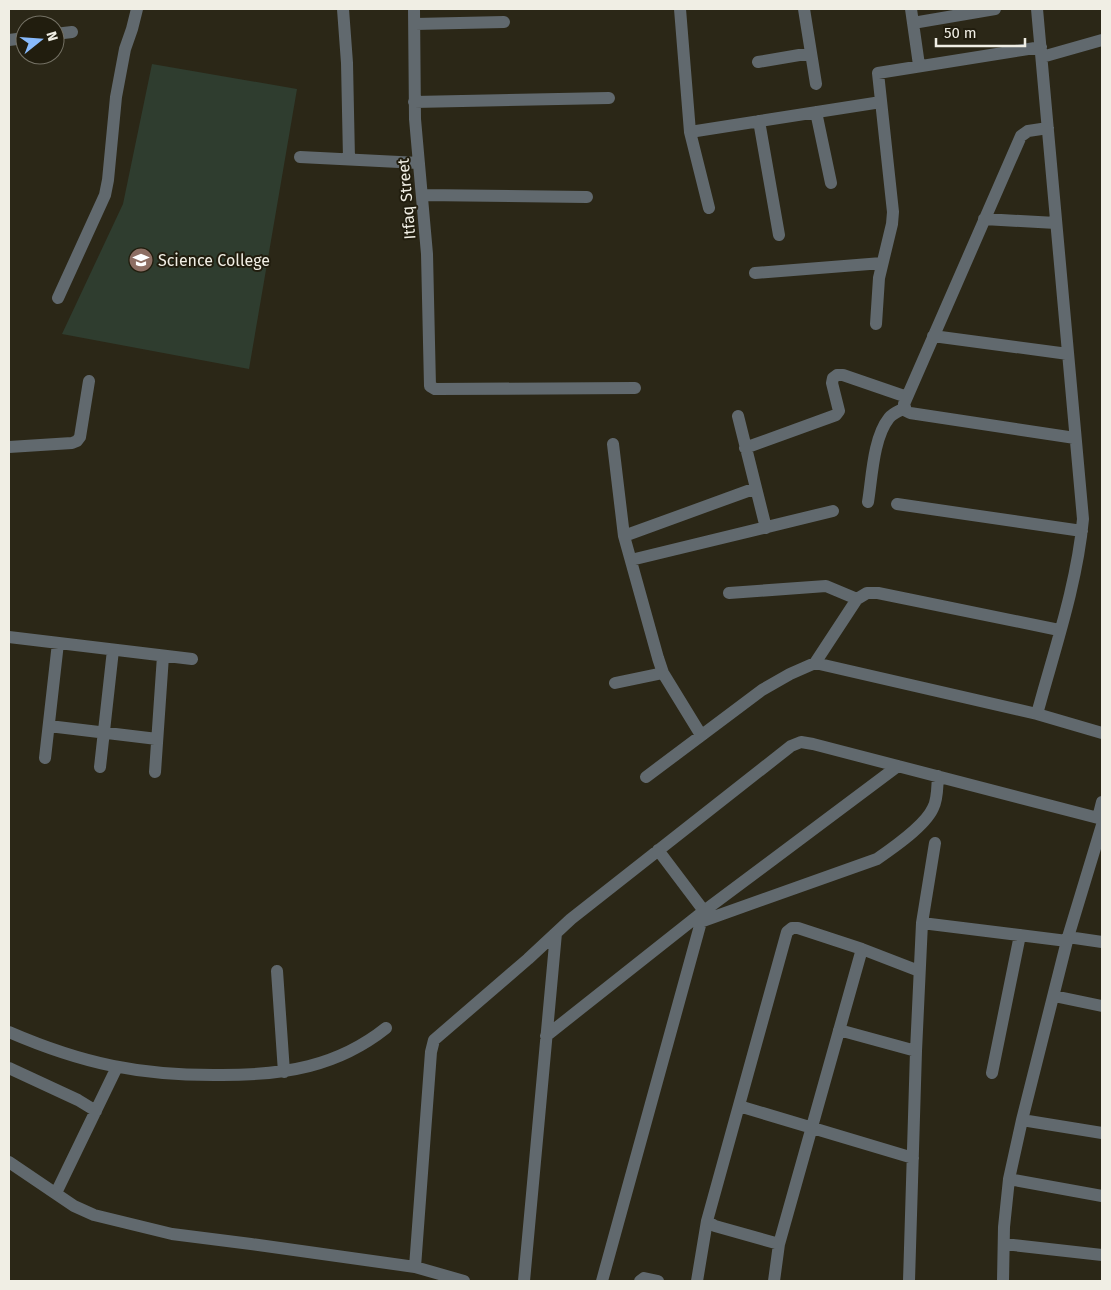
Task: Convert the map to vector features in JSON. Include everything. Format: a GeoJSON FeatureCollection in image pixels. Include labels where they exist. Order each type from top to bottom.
{"type":"FeatureCollection","features":[{"type":"Feature","properties":{"kind":"street"},"geometry":{"type":"LineString","coordinates":[[58,298],[105,194],[116,97],[125,49],[137,9]]}},
{"type":"Feature","properties":{"kind":"street"},"geometry":{"type":"LineString","coordinates":[[343,9],[347,63],[349,159]]}},
{"type":"Feature","properties":{"kind":"street","name":"Itfaq Street"},"geometry":{"type":"LineString","coordinates":[[414,9],[414,102],[427,254],[430,386],[435,389],[634,388]]}},
{"type":"Feature","properties":{"kind":"street"},"geometry":{"type":"LineString","coordinates":[[680,9],[690,132],[709,208]]}},
{"type":"Feature","properties":{"kind":"street"},"geometry":{"type":"LineString","coordinates":[[804,9],[816,84]]}},
{"type":"Feature","properties":{"kind":"street"},"geometry":{"type":"LineString","coordinates":[[911,9],[919,65]]}},
{"type":"Feature","properties":{"kind":"street"},"geometry":{"type":"LineString","coordinates":[[913,23],[995,9]]}},
{"type":"Feature","properties":{"kind":"street"},"geometry":{"type":"LineString","coordinates":[[1037,714],[1077,562],[1083,519],[1038,9]]}},
{"type":"Feature","properties":{"kind":"street"},"geometry":{"type":"LineString","coordinates":[[415,24],[504,22]]}},
{"type":"Feature","properties":{"kind":"street"},"geometry":{"type":"LineString","coordinates":[[65,33],[72,32]]}},
{"type":"Feature","properties":{"kind":"street"},"geometry":{"type":"LineString","coordinates":[[876,324],[879,278],[892,224],[893,212],[878,72],[919,65],[1041,52],[1102,40]]}},
{"type":"Feature","properties":{"kind":"street"},"geometry":{"type":"LineString","coordinates":[[758,62],[811,53]]}},
{"type":"Feature","properties":{"kind":"street"},"geometry":{"type":"LineString","coordinates":[[414,102],[609,98]]}},
{"type":"Feature","properties":{"kind":"street"},"geometry":{"type":"LineString","coordinates":[[690,132],[881,102]]}},
{"type":"Feature","properties":{"kind":"street"},"geometry":{"type":"LineString","coordinates":[[816,112],[831,183]]}},
{"type":"Feature","properties":{"kind":"street"},"geometry":{"type":"LineString","coordinates":[[759,121],[779,235]]}},
{"type":"Feature","properties":{"kind":"street"},"geometry":{"type":"LineString","coordinates":[[1048,128],[1028,131],[1021,136],[933,336],[906,402],[906,412],[1075,438]]}},
{"type":"Feature","properties":{"kind":"street"},"geometry":{"type":"LineString","coordinates":[[300,157],[419,163]]}},
{"type":"Feature","properties":{"kind":"street"},"geometry":{"type":"LineString","coordinates":[[422,195],[587,197]]}},
{"type":"Feature","properties":{"kind":"street"},"geometry":{"type":"LineString","coordinates":[[984,219],[1056,223]]}},
{"type":"Feature","properties":{"kind":"street"},"geometry":{"type":"LineString","coordinates":[[755,273],[882,263]]}},
{"type":"Feature","properties":{"kind":"street"},"geometry":{"type":"LineString","coordinates":[[933,336],[1068,354]]}},
{"type":"Feature","properties":{"kind":"street"},"geometry":{"type":"LineString","coordinates":[[746,448],[838,413],[832,383],[833,378],[837,375],[843,375],[906,402]]}},
{"type":"Feature","properties":{"kind":"street"},"geometry":{"type":"LineString","coordinates":[[9,447],[72,444],[77,441],[80,437],[89,381]]}},
{"type":"Feature","properties":{"kind":"street"},"geometry":{"type":"LineString","coordinates":[[868,502],[877,447],[884,426],[906,402]]}},
{"type":"Feature","properties":{"kind":"street"},"geometry":{"type":"LineString","coordinates":[[738,416],[766,528]]}},
{"type":"Feature","properties":{"kind":"street"},"geometry":{"type":"LineString","coordinates":[[613,444],[624,536],[663,673],[701,735]]}},
{"type":"Feature","properties":{"kind":"street"},"geometry":{"type":"LineString","coordinates":[[624,536],[756,488]]}},
{"type":"Feature","properties":{"kind":"street"},"geometry":{"type":"LineString","coordinates":[[897,504],[1082,532]]}},
{"type":"Feature","properties":{"kind":"street"},"geometry":{"type":"LineString","coordinates":[[631,560],[833,511]]}},
{"type":"Feature","properties":{"kind":"street"},"geometry":{"type":"LineString","coordinates":[[729,593],[826,586],[857,599]]}},
{"type":"Feature","properties":{"kind":"street"},"geometry":{"type":"LineString","coordinates":[[646,777],[762,690],[790,674],[815,663],[857,599],[867,593],[878,593],[1060,630]]}},
{"type":"Feature","properties":{"kind":"street"},"geometry":{"type":"LineString","coordinates":[[9,637],[192,659]]}},
{"type":"Feature","properties":{"kind":"street"},"geometry":{"type":"LineString","coordinates":[[45,758],[58,643]]}},
{"type":"Feature","properties":{"kind":"street"},"geometry":{"type":"LineString","coordinates":[[100,767],[113,650]]}},
{"type":"Feature","properties":{"kind":"street"},"geometry":{"type":"LineString","coordinates":[[155,772],[163,656]]}},
{"type":"Feature","properties":{"kind":"street"},"geometry":{"type":"LineString","coordinates":[[815,663],[1037,714],[1102,734]]}},
{"type":"Feature","properties":{"kind":"street"},"geometry":{"type":"LineString","coordinates":[[616,684],[663,673]]}},
{"type":"Feature","properties":{"kind":"street"},"geometry":{"type":"LineString","coordinates":[[49,726],[157,739]]}},
{"type":"Feature","properties":{"kind":"street"},"geometry":{"type":"LineString","coordinates":[[415,1267],[431,1052],[434,1040],[556,933],[791,746],[801,742],[938,776],[1101,821]]}},
{"type":"Feature","properties":{"kind":"street"},"geometry":{"type":"LineString","coordinates":[[546,1036],[898,766]]}},
{"type":"Feature","properties":{"kind":"street"},"geometry":{"type":"LineString","coordinates":[[702,916],[877,859],[898,844],[929,816],[934,806],[938,776]]}},
{"type":"Feature","properties":{"kind":"street"},"geometry":{"type":"LineString","coordinates":[[1003,1281],[1009,1179],[1068,939],[1101,821],[1102,802]]}},
{"type":"Feature","properties":{"kind":"street"},"geometry":{"type":"LineString","coordinates":[[909,1281],[919,971],[922,923],[935,843]]}},
{"type":"Feature","properties":{"kind":"street"},"geometry":{"type":"LineString","coordinates":[[602,1281],[702,916],[658,850]]}},
{"type":"Feature","properties":{"kind":"street"},"geometry":{"type":"LineString","coordinates":[[922,923],[1020,935],[1102,942]]}},
{"type":"Feature","properties":{"kind":"street"},"geometry":{"type":"LineString","coordinates":[[698,1281],[708,1222],[787,932],[792,928],[798,928],[862,949],[919,971]]}},
{"type":"Feature","properties":{"kind":"street"},"geometry":{"type":"LineString","coordinates":[[524,1281],[556,933]]}},
{"type":"Feature","properties":{"kind":"street"},"geometry":{"type":"LineString","coordinates":[[992,1073],[1020,935]]}},
{"type":"Feature","properties":{"kind":"street"},"geometry":{"type":"LineString","coordinates":[[774,1281],[779,1244],[862,949]]}},
{"type":"Feature","properties":{"kind":"street"},"geometry":{"type":"LineString","coordinates":[[277,971],[284,1072]]}},
{"type":"Feature","properties":{"kind":"street"},"geometry":{"type":"LineString","coordinates":[[1054,996],[1102,1006]]}},
{"type":"Feature","properties":{"kind":"street"},"geometry":{"type":"LineString","coordinates":[[9,1032],[58,1052],[117,1067],[186,1076],[250,1075],[284,1072],[319,1064],[342,1056],[369,1042],[386,1028]]}},
{"type":"Feature","properties":{"kind":"street"},"geometry":{"type":"LineString","coordinates":[[839,1030],[916,1051]]}},
{"type":"Feature","properties":{"kind":"street"},"geometry":{"type":"LineString","coordinates":[[56,1193],[117,1067]]}},
{"type":"Feature","properties":{"kind":"street"},"geometry":{"type":"LineString","coordinates":[[9,1068],[78,1100],[96,1111]]}},
{"type":"Feature","properties":{"kind":"street"},"geometry":{"type":"LineString","coordinates":[[739,1106],[913,1158]]}},
{"type":"Feature","properties":{"kind":"street"},"geometry":{"type":"LineString","coordinates":[[1022,1120],[1102,1133]]}},
{"type":"Feature","properties":{"kind":"street"},"geometry":{"type":"LineString","coordinates":[[9,1162],[74,1206],[94,1215],[172,1234],[415,1267],[456,1280]]}},
{"type":"Feature","properties":{"kind":"street"},"geometry":{"type":"LineString","coordinates":[[1009,1179],[1102,1196]]}},
{"type":"Feature","properties":{"kind":"street"},"geometry":{"type":"LineString","coordinates":[[708,1222],[714,1226],[779,1244]]}},
{"type":"Feature","properties":{"kind":"street"},"geometry":{"type":"LineString","coordinates":[[1004,1244],[1102,1255]]}},
{"type":"Feature","properties":{"kind":"street"},"geometry":{"type":"LineString","coordinates":[[640,1281],[644,1278],[658,1281]]}},
{"type":"Feature","properties":{"kind":"green space"},"geometry":{"type":"Polygon","coordinates":[[[152,64],[297,89],[249,369],[62,334],[123,204],[152,64]]]}},
{"type":"Feature","properties":{"kind":"place","name":"Science College"},"geometry":{"type":"Point","coordinates":[141,260]}}]}
